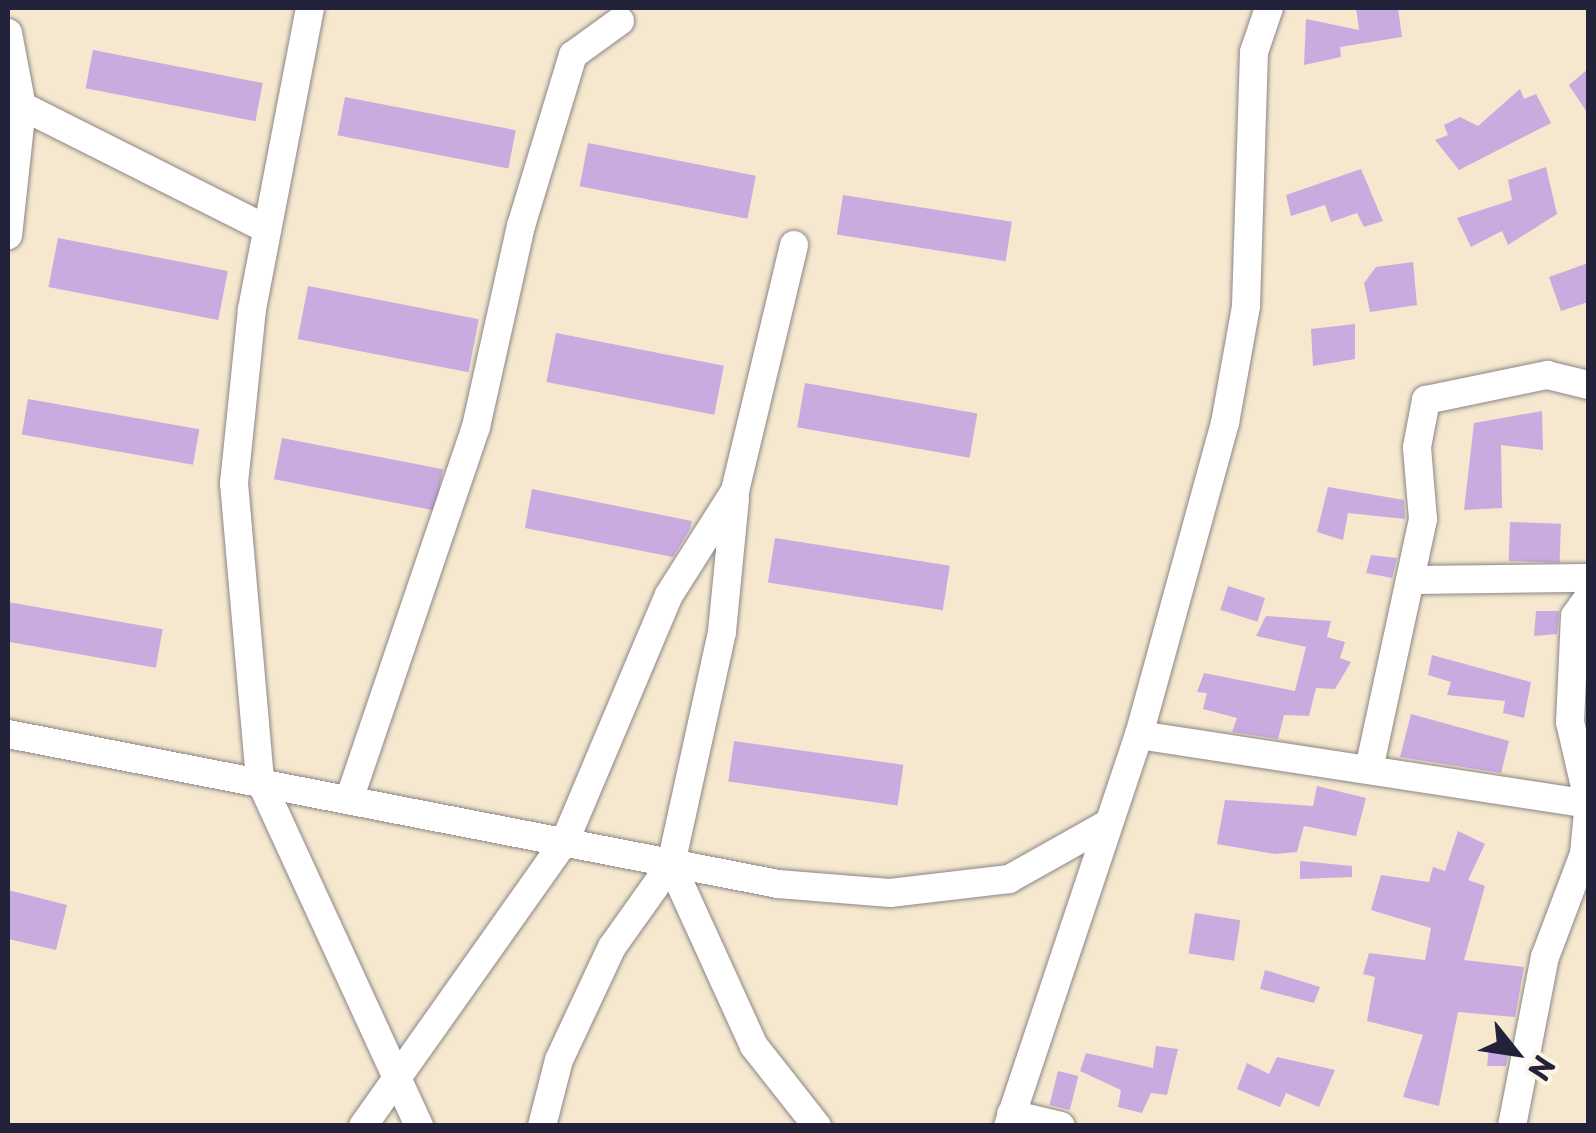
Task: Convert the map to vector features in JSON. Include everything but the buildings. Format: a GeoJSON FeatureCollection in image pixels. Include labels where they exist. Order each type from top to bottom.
{"type":"FeatureCollection","features":[{"type":"Feature","properties":{"kind":"street"},"geometry":{"type":"LineString","coordinates":[[310,8],[266,229],[234,483],[260,780],[330,916],[395,1078],[419,1126]]}},
{"type":"Feature","properties":{"kind":"street"},"geometry":{"type":"LineString","coordinates":[[1061,1126],[1010,1120],[1140,734],[1224,424],[1246,306],[1254,52],[1269,8]]}},
{"type":"Feature","properties":{"kind":"street"},"geometry":{"type":"LineString","coordinates":[[350,797],[476,427],[520,226],[573,55],[620,20]]}},
{"type":"Feature","properties":{"kind":"street"},"geometry":{"type":"LineString","coordinates":[[8,33],[15,103],[8,236]]}},
{"type":"Feature","properties":{"kind":"street"},"geometry":{"type":"LineString","coordinates":[[15,103],[266,229]]}},
{"type":"Feature","properties":{"kind":"street"},"geometry":{"type":"LineString","coordinates":[[542,1126],[560,1060],[612,948],[671,864],[722,632],[735,491],[794,245]]}},
{"type":"Feature","properties":{"kind":"street"},"geometry":{"type":"LineString","coordinates":[[1369,769],[1414,580],[1426,400],[1547,376],[1588,385]]}},
{"type":"Feature","properties":{"kind":"street"},"geometry":{"type":"LineString","coordinates":[[363,1126],[565,841],[669,595],[735,491]]}},
{"type":"Feature","properties":{"kind":"street"},"geometry":{"type":"LineString","coordinates":[[1414,580],[1588,578]]}},
{"type":"Feature","properties":{"kind":"street"},"geometry":{"type":"LineString","coordinates":[[1140,734],[1588,802],[1570,722],[1574,616],[1588,598]]}},
{"type":"Feature","properties":{"kind":"street"},"geometry":{"type":"LineString","coordinates":[[8,734],[350,797],[671,864],[890,893],[1009,878],[1107,824]]}},
{"type":"Feature","properties":{"kind":"street"},"geometry":{"type":"LineString","coordinates":[[1512,1126],[1533,1008],[1588,812]]}},
{"type":"Feature","properties":{"kind":"street"},"geometry":{"type":"LineString","coordinates":[[671,864],[754,1046],[817,1126]]}}]}
